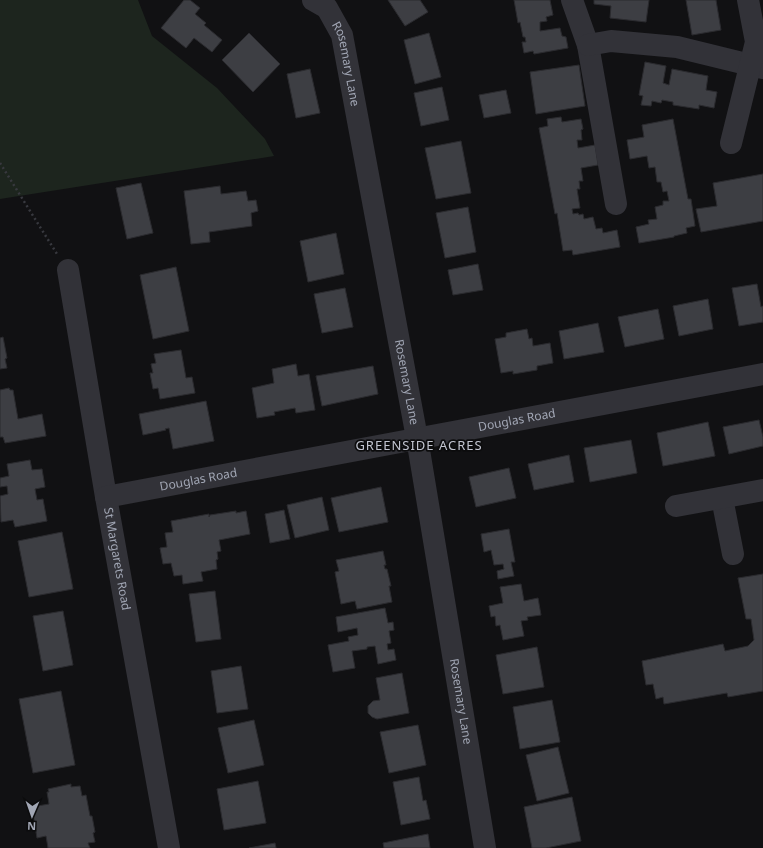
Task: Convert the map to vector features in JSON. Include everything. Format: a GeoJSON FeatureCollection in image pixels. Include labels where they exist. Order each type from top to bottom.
{"type":"FeatureCollection","features":[{"type":"Feature","properties":{"kind":"street","name":"Rosemary Lane"},"geometry":{"type":"LineString","coordinates":[[313,0],[327,8],[342,35],[417,438],[485,848]]}},
{"type":"Feature","properties":{"kind":"street"},"geometry":{"type":"LineString","coordinates":[[572,0],[588,45],[616,204]]}},
{"type":"Feature","properties":{"kind":"street"},"geometry":{"type":"LineString","coordinates":[[731,143],[757,66],[756,42],[748,0]]}},
{"type":"Feature","properties":{"kind":"street"},"geometry":{"type":"LineString","coordinates":[[588,45],[611,41],[677,47],[757,66]]}},
{"type":"Feature","properties":{"kind":"street","name":"St Margarets Road"},"geometry":{"type":"LineString","coordinates":[[68,270],[106,497],[170,848]]}},
{"type":"Feature","properties":{"kind":"street","name":"Douglas Road"},"geometry":{"type":"LineString","coordinates":[[106,497],[763,374]]}},
{"type":"Feature","properties":{"kind":"street"},"geometry":{"type":"LineString","coordinates":[[676,506],[763,490]]}},
{"type":"Feature","properties":{"kind":"street"},"geometry":{"type":"LineString","coordinates":[[722,498],[733,554]]}},
{"type":"Feature","properties":{"kind":"path"},"geometry":{"type":"LineString","coordinates":[[0,163],[68,270]]}},
{"type":"Feature","properties":{"kind":"shaded area"},"geometry":{"type":"Polygon","coordinates":[[[0,0],[138,0],[152,36],[217,88],[265,139],[274,156],[0,199],[0,0]]]}},
{"type":"Feature","properties":{"kind":"building"},"geometry":{"type":"Polygon","coordinates":[[[184,0],[190,0],[200,8],[195,14],[206,23],[204,25],[222,40],[212,52],[194,38],[186,48],[161,28],[184,0]]]}},
{"type":"Feature","properties":{"kind":"building"},"geometry":{"type":"Polygon","coordinates":[[[388,0],[420,0],[428,12],[405,26],[388,0]]]}},
{"type":"Feature","properties":{"kind":"building"},"geometry":{"type":"Polygon","coordinates":[[[514,0],[550,0],[553,15],[546,17],[547,21],[540,22],[540,31],[560,28],[562,36],[566,37],[568,48],[534,54],[533,51],[524,53],[522,42],[526,42],[525,37],[523,37],[520,22],[518,23],[514,0]]]}},
{"type":"Feature","properties":{"kind":"building"},"geometry":{"type":"Polygon","coordinates":[[[594,0],[649,0],[646,22],[610,18],[611,6],[594,4],[594,0]]]}},
{"type":"Feature","properties":{"kind":"building"},"geometry":{"type":"Polygon","coordinates":[[[686,0],[716,0],[721,30],[692,35],[686,0]]]}},
{"type":"Feature","properties":{"kind":"building"},"geometry":{"type":"Polygon","coordinates":[[[249,33],[280,64],[253,92],[222,60],[249,33]]]}},
{"type":"Feature","properties":{"kind":"building"},"geometry":{"type":"Polygon","coordinates":[[[429,33],[441,77],[415,84],[404,40],[429,33]]]}},
{"type":"Feature","properties":{"kind":"building"},"geometry":{"type":"Polygon","coordinates":[[[645,62],[666,66],[663,83],[669,85],[672,69],[708,76],[706,90],[717,92],[714,108],[699,105],[699,109],[673,105],[673,102],[662,100],[661,103],[652,101],[651,106],[641,105],[643,96],[639,95],[645,62]]]}},
{"type":"Feature","properties":{"kind":"building"},"geometry":{"type":"Polygon","coordinates":[[[579,65],[585,106],[536,114],[530,72],[579,65]]]}},
{"type":"Feature","properties":{"kind":"building"},"geometry":{"type":"Polygon","coordinates":[[[310,69],[320,113],[296,118],[287,74],[310,69]]]}},
{"type":"Feature","properties":{"kind":"building"},"geometry":{"type":"Polygon","coordinates":[[[442,87],[449,120],[421,126],[414,93],[442,87]]]}},
{"type":"Feature","properties":{"kind":"building"},"geometry":{"type":"Polygon","coordinates":[[[506,90],[511,113],[484,118],[479,95],[506,90]]]}},
{"type":"Feature","properties":{"kind":"building"},"geometry":{"type":"Polygon","coordinates":[[[561,117],[562,122],[581,119],[583,129],[581,130],[582,140],[577,140],[578,148],[595,145],[598,165],[581,168],[583,181],[579,181],[580,189],[577,189],[580,208],[572,209],[573,214],[583,214],[584,219],[593,217],[596,229],[602,228],[603,233],[617,230],[620,247],[573,255],[572,250],[563,251],[557,213],[555,214],[539,128],[548,126],[547,119],[561,117]]]}},
{"type":"Feature","properties":{"kind":"building"},"geometry":{"type":"Polygon","coordinates":[[[673,119],[688,199],[691,199],[695,226],[686,228],[687,233],[674,237],[639,243],[636,227],[649,224],[648,220],[657,219],[655,207],[663,205],[663,201],[669,201],[667,191],[663,192],[661,182],[657,182],[655,167],[649,168],[647,156],[630,159],[627,140],[644,137],[642,125],[673,119]]]}},
{"type":"Feature","properties":{"kind":"building"},"geometry":{"type":"Polygon","coordinates":[[[461,141],[471,193],[436,199],[425,148],[461,141]]]}},
{"type":"Feature","properties":{"kind":"building"},"geometry":{"type":"Polygon","coordinates":[[[763,174],[763,221],[701,232],[696,209],[717,206],[713,183],[763,174]]]}},
{"type":"Feature","properties":{"kind":"building"},"geometry":{"type":"Polygon","coordinates":[[[141,183],[153,233],[127,239],[116,188],[141,183]]]}},
{"type":"Feature","properties":{"kind":"building"},"geometry":{"type":"Polygon","coordinates":[[[220,186],[221,194],[246,191],[248,201],[256,200],[258,211],[251,213],[252,226],[209,232],[210,242],[191,244],[184,191],[220,186]]]}},
{"type":"Feature","properties":{"kind":"building"},"geometry":{"type":"Polygon","coordinates":[[[468,207],[476,252],[445,258],[436,213],[468,207]]]}},
{"type":"Feature","properties":{"kind":"building"},"geometry":{"type":"Polygon","coordinates":[[[336,233],[344,274],[308,282],[300,241],[336,233]]]}},
{"type":"Feature","properties":{"kind":"building"},"geometry":{"type":"Polygon","coordinates":[[[478,264],[483,290],[453,295],[448,270],[478,264]]]}},
{"type":"Feature","properties":{"kind":"building"},"geometry":{"type":"Polygon","coordinates":[[[176,267],[189,331],[153,339],[140,275],[176,267]]]}},
{"type":"Feature","properties":{"kind":"building"},"geometry":{"type":"Polygon","coordinates":[[[757,284],[761,307],[763,306],[763,322],[739,326],[732,288],[757,284]]]}},
{"type":"Feature","properties":{"kind":"building"},"geometry":{"type":"Polygon","coordinates":[[[345,288],[353,327],[322,333],[314,294],[345,288]]]}},
{"type":"Feature","properties":{"kind":"building"},"geometry":{"type":"Polygon","coordinates":[[[708,299],[713,329],[679,336],[673,306],[708,299]]]}},
{"type":"Feature","properties":{"kind":"building"},"geometry":{"type":"Polygon","coordinates":[[[658,309],[664,339],[625,347],[618,317],[658,309]]]}},
{"type":"Feature","properties":{"kind":"building"},"geometry":{"type":"Polygon","coordinates":[[[598,323],[604,352],[564,359],[559,331],[598,323]]]}},
{"type":"Feature","properties":{"kind":"building"},"geometry":{"type":"Polygon","coordinates":[[[527,329],[529,339],[532,338],[533,346],[550,343],[553,363],[537,366],[537,370],[513,374],[513,371],[501,373],[495,339],[506,337],[506,333],[527,329]]]}},
{"type":"Feature","properties":{"kind":"building"},"geometry":{"type":"Polygon","coordinates":[[[3,337],[7,358],[5,359],[7,368],[0,369],[0,338],[3,337]]]}},
{"type":"Feature","properties":{"kind":"building"},"geometry":{"type":"Polygon","coordinates":[[[181,350],[186,378],[192,377],[195,393],[160,399],[158,388],[153,389],[150,373],[153,373],[151,364],[156,363],[154,354],[181,350]]]}},
{"type":"Feature","properties":{"kind":"building"},"geometry":{"type":"Polygon","coordinates":[[[296,364],[298,376],[309,374],[315,410],[296,413],[295,408],[274,412],[275,415],[257,418],[252,388],[274,383],[272,369],[296,364]]]}},
{"type":"Feature","properties":{"kind":"building"},"geometry":{"type":"Polygon","coordinates":[[[373,366],[378,394],[322,406],[316,376],[373,366]]]}},
{"type":"Feature","properties":{"kind":"building"},"geometry":{"type":"Polygon","coordinates":[[[9,388],[10,390],[13,390],[18,419],[42,414],[46,436],[5,443],[3,437],[0,437],[0,390],[9,388]]]}},
{"type":"Feature","properties":{"kind":"building"},"geometry":{"type":"Polygon","coordinates":[[[206,401],[214,441],[173,449],[169,428],[143,435],[139,414],[206,401]]]}},
{"type":"Feature","properties":{"kind":"building"},"geometry":{"type":"Polygon","coordinates":[[[759,420],[763,437],[763,446],[729,454],[723,427],[759,420]]]}},
{"type":"Feature","properties":{"kind":"building"},"geometry":{"type":"Polygon","coordinates":[[[708,422],[715,456],[663,466],[657,433],[708,422]]]}},
{"type":"Feature","properties":{"kind":"building"},"geometry":{"type":"Polygon","coordinates":[[[631,440],[637,473],[590,482],[584,448],[631,440]]]}},
{"type":"Feature","properties":{"kind":"building"},"geometry":{"type":"Polygon","coordinates":[[[569,455],[574,482],[534,490],[528,464],[569,455]]]}},
{"type":"Feature","properties":{"kind":"building"},"geometry":{"type":"Polygon","coordinates":[[[30,460],[32,470],[42,469],[45,487],[35,489],[37,500],[43,499],[47,521],[15,527],[13,520],[1,522],[0,496],[8,494],[7,486],[0,487],[0,478],[9,476],[7,464],[30,460]]]}},
{"type":"Feature","properties":{"kind":"building"},"geometry":{"type":"Polygon","coordinates":[[[509,468],[516,498],[476,507],[469,477],[509,468]]]}},
{"type":"Feature","properties":{"kind":"building"},"geometry":{"type":"Polygon","coordinates":[[[381,487],[388,522],[339,532],[331,498],[381,487]]]}},
{"type":"Feature","properties":{"kind":"building"},"geometry":{"type":"Polygon","coordinates":[[[322,497],[329,530],[295,538],[287,505],[322,497]]]}},
{"type":"Feature","properties":{"kind":"building"},"geometry":{"type":"Polygon","coordinates":[[[284,510],[290,539],[270,543],[265,514],[284,510]]]}},
{"type":"Feature","properties":{"kind":"building"},"geometry":{"type":"Polygon","coordinates":[[[236,511],[236,513],[246,511],[250,534],[219,540],[221,551],[217,552],[217,569],[201,572],[203,581],[183,584],[182,575],[174,576],[171,563],[163,564],[160,548],[167,547],[165,533],[173,532],[171,521],[209,514],[209,517],[210,515],[236,511]]]}},
{"type":"Feature","properties":{"kind":"building"},"geometry":{"type":"Polygon","coordinates":[[[509,529],[515,562],[511,562],[514,576],[498,579],[497,571],[504,569],[503,564],[494,565],[491,550],[484,552],[481,534],[509,529]]]}},
{"type":"Feature","properties":{"kind":"building"},"geometry":{"type":"Polygon","coordinates":[[[62,532],[73,589],[29,597],[18,541],[62,532]]]}},
{"type":"Feature","properties":{"kind":"building"},"geometry":{"type":"Polygon","coordinates":[[[383,551],[386,565],[384,565],[385,569],[387,569],[391,586],[389,586],[392,602],[357,609],[355,601],[341,604],[335,572],[339,571],[336,560],[383,551]]]}},
{"type":"Feature","properties":{"kind":"building"},"geometry":{"type":"Polygon","coordinates":[[[763,574],[763,691],[728,697],[727,693],[664,704],[663,697],[656,699],[653,684],[646,685],[642,661],[723,644],[725,651],[748,646],[754,640],[751,619],[746,619],[738,578],[763,574]]]}},
{"type":"Feature","properties":{"kind":"building"},"geometry":{"type":"Polygon","coordinates":[[[521,584],[524,601],[538,598],[541,615],[527,617],[528,620],[521,621],[524,636],[503,640],[500,625],[496,626],[495,616],[491,617],[489,606],[503,603],[500,587],[521,584]]]}},
{"type":"Feature","properties":{"kind":"building"},"geometry":{"type":"Polygon","coordinates":[[[215,591],[221,639],[196,642],[189,594],[215,591]]]}},
{"type":"Feature","properties":{"kind":"building"},"geometry":{"type":"Polygon","coordinates":[[[385,608],[388,623],[393,622],[394,630],[389,631],[391,643],[387,644],[388,650],[394,649],[396,660],[378,664],[375,646],[367,647],[367,649],[352,651],[355,668],[333,672],[328,645],[349,641],[348,637],[358,635],[357,628],[338,632],[336,617],[385,608]]]}},
{"type":"Feature","properties":{"kind":"building"},"geometry":{"type":"Polygon","coordinates":[[[63,611],[73,665],[43,671],[33,616],[63,611]]]}},
{"type":"Feature","properties":{"kind":"building"},"geometry":{"type":"Polygon","coordinates":[[[537,647],[544,687],[503,694],[496,655],[537,647]]]}},
{"type":"Feature","properties":{"kind":"building"},"geometry":{"type":"Polygon","coordinates":[[[241,666],[248,709],[217,713],[211,671],[241,666]]]}},
{"type":"Feature","properties":{"kind":"building"},"geometry":{"type":"Polygon","coordinates":[[[402,673],[409,713],[377,719],[372,717],[368,713],[368,706],[373,701],[380,700],[376,678],[402,673]]]}},
{"type":"Feature","properties":{"kind":"building"},"geometry":{"type":"Polygon","coordinates":[[[61,691],[75,765],[33,773],[19,699],[61,691]]]}},
{"type":"Feature","properties":{"kind":"building"},"geometry":{"type":"Polygon","coordinates":[[[552,700],[560,742],[520,749],[513,707],[552,700]]]}},
{"type":"Feature","properties":{"kind":"building"},"geometry":{"type":"Polygon","coordinates":[[[254,720],[264,765],[228,773],[218,728],[254,720]]]}},
{"type":"Feature","properties":{"kind":"building"},"geometry":{"type":"Polygon","coordinates":[[[418,725],[426,765],[389,773],[380,732],[418,725]]]}},
{"type":"Feature","properties":{"kind":"building"},"geometry":{"type":"Polygon","coordinates":[[[558,747],[569,793],[537,801],[526,755],[558,747]]]}},
{"type":"Feature","properties":{"kind":"building"},"geometry":{"type":"Polygon","coordinates":[[[419,777],[423,801],[426,800],[430,819],[401,825],[393,782],[419,777]]]}},
{"type":"Feature","properties":{"kind":"building"},"geometry":{"type":"Polygon","coordinates":[[[258,781],[266,823],[224,830],[217,789],[258,781]]]}},
{"type":"Feature","properties":{"kind":"building"},"geometry":{"type":"Polygon","coordinates":[[[71,784],[71,787],[80,786],[82,796],[86,795],[90,816],[92,816],[95,842],[88,843],[90,848],[48,848],[46,836],[37,838],[32,807],[49,804],[48,789],[71,784]]]}},
{"type":"Feature","properties":{"kind":"building"},"geometry":{"type":"Polygon","coordinates":[[[572,797],[581,841],[546,848],[532,848],[524,807],[572,797]]]}},
{"type":"Feature","properties":{"kind":"building"},"geometry":{"type":"Polygon","coordinates":[[[428,834],[430,848],[384,848],[383,843],[428,834]]]}},
{"type":"Feature","properties":{"kind":"building"},"geometry":{"type":"Polygon","coordinates":[[[275,843],[276,848],[249,848],[275,843]]]}},
{"type":"Feature","properties":{"kind":"district","name":"GREENSIDE ACRES"},"geometry":{"type":"Point","coordinates":[419,445]}}]}
